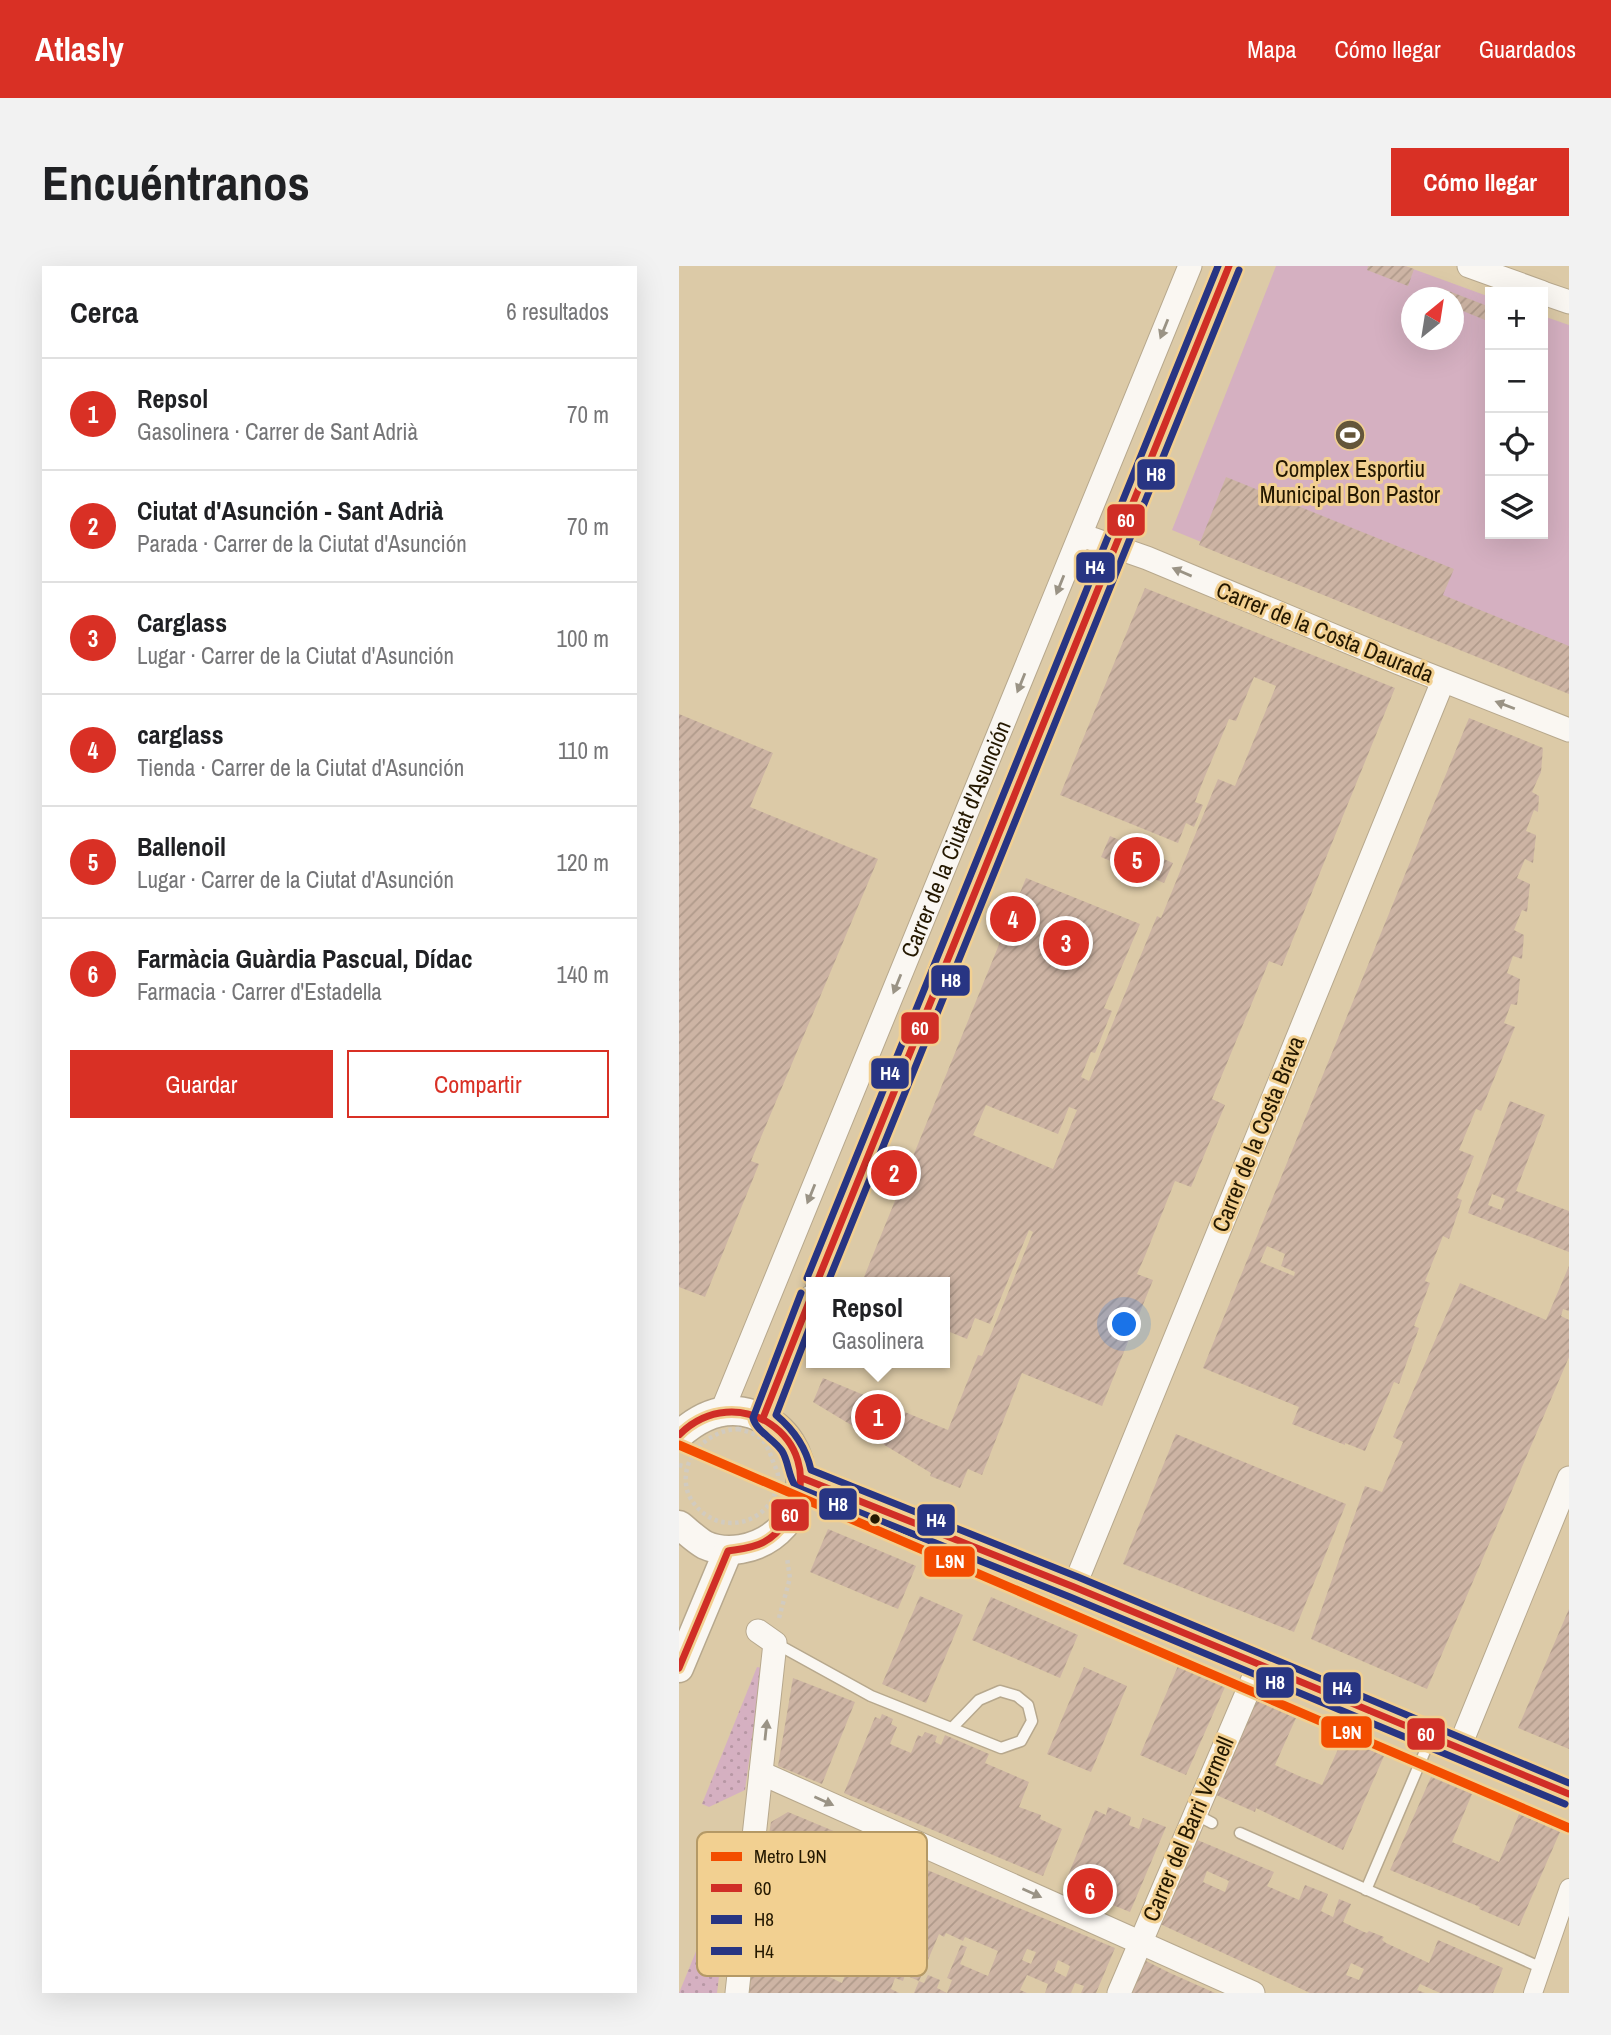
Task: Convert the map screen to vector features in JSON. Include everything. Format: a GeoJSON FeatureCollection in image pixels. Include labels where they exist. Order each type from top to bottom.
{"type":"FeatureCollection","features":[{"type":"Feature","properties":{"kind":"street","name":"Carrer de la Ciutat d'Asunción"},"geometry":{"type":"LineString","coordinates":[[741,1419],[1081,535],[1190,266]]}},
{"type":"Feature","properties":{"kind":"street","name":"Carrer de la Ciutat d'Asunción"},"geometry":{"type":"LineString","coordinates":[[819,1277],[1229,266]]}},
{"type":"Feature","properties":{"kind":"street"},"geometry":{"type":"LineString","coordinates":[[1469,266],[1526,287]]}},
{"type":"Feature","properties":{"kind":"street"},"geometry":{"type":"LineString","coordinates":[[1548,295],[1569,302]]}},
{"type":"Feature","properties":{"kind":"street","name":"Carrer de la Costa Daurada"},"geometry":{"type":"LineString","coordinates":[[1081,535],[1147,558],[1443,681],[1569,730]]}},
{"type":"Feature","properties":{"kind":"street","name":"Carrer de la Costa Brava"},"geometry":{"type":"LineString","coordinates":[[1074,1587],[1443,681]]}},
{"type":"Feature","properties":{"kind":"street"},"geometry":{"type":"LineString","coordinates":[[741,1419],[806,1306]]}},
{"type":"Feature","properties":{"kind":"street"},"geometry":{"type":"LineString","coordinates":[[679,1435],[695,1420],[741,1419],[787,1438],[800,1462],[802,1478],[795,1511],[780,1531],[754,1546],[728,1551],[705,1545],[679,1525]]}},
{"type":"Feature","properties":{"kind":"street"},"geometry":{"type":"LineString","coordinates":[[802,1478],[1074,1587],[1569,1794]]}},
{"type":"Feature","properties":{"kind":"street"},"geometry":{"type":"LineString","coordinates":[[1459,1748],[1569,1480]]}},
{"type":"Feature","properties":{"kind":"street"},"geometry":{"type":"LineString","coordinates":[[679,1668],[728,1551]]}},
{"type":"Feature","properties":{"kind":"street"},"geometry":{"type":"LineString","coordinates":[[755,1832],[761,1773],[766,1637]]}},
{"type":"Feature","properties":{"kind":"street","name":"Carrer del Barri Vermell"},"geometry":{"type":"LineString","coordinates":[[1119,1993],[1140,1941],[1203,1818],[1259,1665]]}},
{"type":"Feature","properties":{"kind":"street"},"geometry":{"type":"LineString","coordinates":[[761,1773],[894,1832]]}},
{"type":"Feature","properties":{"kind":"street"},"geometry":{"type":"LineString","coordinates":[[927,1847],[1253,1993]]}},
{"type":"Feature","properties":{"kind":"street"},"geometry":{"type":"LineString","coordinates":[[1533,1993],[1569,1888]]}},
{"type":"Feature","properties":{"kind":"lane"},"geometry":{"type":"LineString","coordinates":[[766,1637],[871,1696],[1002,1748],[1021,1741],[1032,1721],[1028,1705],[1017,1696],[1000,1691],[979,1700],[952,1728]]}},
{"type":"Feature","properties":{"kind":"lane"},"geometry":{"type":"LineString","coordinates":[[1366,1890],[1431,1737]]}},
{"type":"Feature","properties":{"kind":"lane"},"geometry":{"type":"LineString","coordinates":[[1240,1833],[1542,1968]]}},
{"type":"Feature","properties":{"kind":"path"},"geometry":{"type":"LineString","coordinates":[[679,1465],[686,1467],[687,1489],[697,1508],[715,1521],[737,1524],[758,1516],[773,1497],[778,1474],[770,1452],[760,1437],[741,1419]]}},
{"type":"Feature","properties":{"kind":"path"},"geometry":{"type":"LineString","coordinates":[[766,1637],[790,1577],[786,1550]]}},
{"type":"Feature","properties":{"kind":"shaded area","name":"Complex Esportiu Municipal Bon Pastor"},"geometry":{"type":"Polygon","coordinates":[[[1276,266],[1405,266],[1463,287],[1401,287],[1401,350],[1464,350],[1464,288],[1485,295],[1485,539],[1548,539],[1548,318],[1569,325],[1569,693],[1172,530],[1276,266]]]}},
{"type":"Feature","properties":{"kind":"shaded area"},"geometry":{"type":"Polygon","coordinates":[[[757,1667],[762,1668],[745,1790],[709,1807],[702,1804],[757,1667]]]}},
{"type":"Feature","properties":{"kind":"shaded area"},"geometry":{"type":"Polygon","coordinates":[[[697,1949],[697,1976],[719,1976],[717,1993],[679,1993],[697,1949]]]}},
{"type":"Feature","properties":{"kind":"building"},"geometry":{"type":"Polygon","coordinates":[[[1368,266],[1405,266],[1414,269],[1408,286],[1367,270],[1368,266]]]}},
{"type":"Feature","properties":{"kind":"building"},"geometry":{"type":"Polygon","coordinates":[[[1464,297],[1485,305],[1485,320],[1464,311],[1464,297]]]}},
{"type":"Feature","properties":{"kind":"building"},"geometry":{"type":"Polygon","coordinates":[[[1226,477],[1454,569],[1443,595],[1569,646],[1569,694],[1199,545],[1226,477]]]}},
{"type":"Feature","properties":{"kind":"building"},"geometry":{"type":"Polygon","coordinates":[[[1145,588],[1395,688],[1282,966],[1269,961],[1212,1099],[1225,1105],[1191,1187],[1175,1181],[1137,1274],[1153,1280],[1102,1406],[1022,1373],[982,1475],[968,1469],[960,1488],[930,1476],[931,1473],[813,1402],[823,1378],[948,1430],[1033,1232],[1029,1230],[990,1324],[975,1318],[967,1339],[950,1332],[950,1277],[864,1277],[1026,878],[1140,924],[1104,1008],[1112,1011],[1095,1053],[1091,1052],[1081,1077],[1089,1081],[1157,916],[1161,918],[1218,779],[1235,786],[1276,686],[1254,677],[1236,721],[1229,719],[1203,781],[1195,802],[1203,805],[1194,827],[1186,823],[1178,843],[1060,795],[1145,588]],[[986,1105],[973,1135],[1053,1169],[1077,1110],[1069,1107],[1058,1134],[986,1105]]]}},
{"type":"Feature","properties":{"kind":"building"},"geometry":{"type":"Polygon","coordinates":[[[679,714],[773,753],[750,807],[878,859],[751,1161],[759,1164],[705,1297],[679,1287],[679,714]]]}},
{"type":"Feature","properties":{"kind":"building"},"geometry":{"type":"Polygon","coordinates":[[[1469,718],[1543,748],[1541,772],[1532,792],[1539,796],[1538,812],[1534,810],[1526,831],[1536,835],[1533,863],[1525,859],[1517,878],[1530,884],[1527,912],[1522,910],[1514,930],[1524,935],[1522,959],[1513,956],[1507,973],[1520,979],[1517,1005],[1511,1004],[1504,1023],[1515,1027],[1481,1111],[1476,1109],[1459,1150],[1474,1156],[1457,1198],[1462,1200],[1449,1239],[1443,1236],[1425,1281],[1430,1283],[1414,1326],[1419,1328],[1399,1384],[1394,1382],[1365,1451],[1292,1424],[1299,1407],[1203,1368],[1469,718]],[[1267,1246],[1260,1262],[1294,1276],[1295,1272],[1281,1266],[1285,1254],[1267,1246]]]}},
{"type":"Feature","properties":{"kind":"building"},"geometry":{"type":"Polygon","coordinates":[[[1110,836],[1173,863],[1164,883],[1101,857],[1110,836]]]}},
{"type":"Feature","properties":{"kind":"building"},"geometry":{"type":"Polygon","coordinates":[[[1510,1101],[1545,1115],[1516,1191],[1569,1211],[1569,1252],[1468,1213],[1510,1101]],[[1492,1194],[1488,1205],[1501,1210],[1505,1199],[1492,1194]]]}},
{"type":"Feature","properties":{"kind":"building"},"geometry":{"type":"Polygon","coordinates":[[[1569,1266],[1569,1311],[1563,1309],[1561,1316],[1569,1320],[1569,1357],[1427,1689],[1311,1639],[1365,1486],[1382,1492],[1403,1442],[1393,1437],[1460,1283],[1546,1320],[1569,1266]]]}},
{"type":"Feature","properties":{"kind":"building"},"geometry":{"type":"Polygon","coordinates":[[[1176,1434],[1346,1504],[1294,1632],[1123,1564],[1176,1434]]]}},
{"type":"Feature","properties":{"kind":"building"},"geometry":{"type":"Polygon","coordinates":[[[828,1529],[916,1566],[898,1609],[810,1572],[828,1529]]]}},
{"type":"Feature","properties":{"kind":"building"},"geometry":{"type":"Polygon","coordinates":[[[920,1596],[963,1615],[926,1703],[882,1684],[920,1596]]]}},
{"type":"Feature","properties":{"kind":"building"},"geometry":{"type":"Polygon","coordinates":[[[991,1597],[1078,1635],[1060,1678],[972,1640],[991,1597]]]}},
{"type":"Feature","properties":{"kind":"building"},"geometry":{"type":"Polygon","coordinates":[[[1569,1609],[1569,1749],[1518,1728],[1569,1609]]]}},
{"type":"Feature","properties":{"kind":"building"},"geometry":{"type":"Polygon","coordinates":[[[1178,1666],[1225,1687],[1186,1775],[1140,1755],[1178,1666]]]}},
{"type":"Feature","properties":{"kind":"building"},"geometry":{"type":"Polygon","coordinates":[[[1084,1667],[1127,1686],[1091,1772],[1047,1754],[1084,1667]]]}},
{"type":"Feature","properties":{"kind":"building"},"geometry":{"type":"Polygon","coordinates":[[[793,1678],[855,1702],[822,1784],[778,1766],[793,1678]]]}},
{"type":"Feature","properties":{"kind":"building"},"geometry":{"type":"Polygon","coordinates":[[[1255,1700],[1296,1718],[1275,1765],[1299,1776],[1322,1785],[1343,1738],[1384,1756],[1343,1850],[1256,1808],[1255,1812],[1214,1794],[1255,1700]]]}},
{"type":"Feature","properties":{"kind":"building"},"geometry":{"type":"Polygon","coordinates":[[[882,1714],[893,1719],[891,1724],[897,1727],[890,1744],[911,1753],[918,1735],[922,1737],[925,1732],[937,1736],[935,1742],[941,1745],[945,1735],[989,1754],[985,1763],[1029,1782],[1019,1807],[1041,1815],[1040,1819],[1062,1829],[1043,1876],[844,1793],[875,1717],[880,1719],[882,1714]]]}},
{"type":"Feature","properties":{"kind":"building"},"geometry":{"type":"Polygon","coordinates":[[[1431,1777],[1472,1794],[1452,1842],[1499,1862],[1519,1814],[1560,1832],[1519,1926],[1390,1870],[1431,1777]]]}},
{"type":"Feature","properties":{"kind":"building"},"geometry":{"type":"Polygon","coordinates":[[[1108,1807],[1131,1817],[1129,1825],[1139,1829],[1143,1818],[1166,1827],[1130,1912],[1064,1885],[1095,1810],[1106,1815],[1108,1807]]]}},
{"type":"Feature","properties":{"kind":"building"},"geometry":{"type":"Polygon","coordinates":[[[788,1812],[836,1832],[769,1832],[771,1822],[788,1812]]]}},
{"type":"Feature","properties":{"kind":"building"},"geometry":{"type":"Polygon","coordinates":[[[1195,1839],[1274,1872],[1267,1886],[1299,1900],[1305,1885],[1328,1894],[1321,1911],[1333,1917],[1339,1899],[1351,1904],[1343,1922],[1364,1932],[1369,1931],[1384,1937],[1382,1940],[1386,1943],[1429,1963],[1438,1940],[1503,1968],[1493,1993],[1440,1993],[1420,1984],[1417,1990],[1425,1993],[1310,1993],[1160,1924],[1195,1839]],[[1207,1871],[1203,1882],[1225,1892],[1229,1881],[1207,1871]],[[1351,1963],[1346,1975],[1359,1980],[1364,1969],[1351,1963]]]}},
{"type":"Feature","properties":{"kind":"building"},"geometry":{"type":"Polygon","coordinates":[[[927,1870],[1115,1948],[1096,1993],[1081,1993],[1084,1986],[1075,1983],[1071,1993],[1045,1993],[1048,1984],[1027,1975],[1020,1990],[1027,1993],[947,1993],[952,1980],[947,1978],[961,1945],[967,1947],[960,1964],[988,1976],[998,1951],[965,1937],[963,1941],[946,1933],[944,1937],[939,1934],[927,1962],[927,1870]],[[1027,1949],[1022,1960],[1031,1964],[1036,1952],[1027,1949]],[[1058,1960],[1054,1971],[1066,1977],[1070,1966],[1058,1960]]]}},
{"type":"Feature","properties":{"kind":"building"},"geometry":{"type":"Polygon","coordinates":[[[1144,1960],[1170,1973],[1215,1993],[1131,1993],[1144,1960]]]}},
{"type":"Feature","properties":{"kind":"building"},"geometry":{"type":"Polygon","coordinates":[[[928,1975],[940,1980],[937,1988],[947,1993],[914,1993],[919,1981],[924,1983],[928,1975]]]}},
{"type":"Feature","properties":{"kind":"building"},"geometry":{"type":"Polygon","coordinates":[[[750,1976],[827,1976],[842,1983],[845,1976],[905,1976],[903,1981],[895,1978],[891,1989],[899,1993],[750,1993],[750,1976]]]}},
{"type":"Feature","properties":{"kind":"building"},"geometry":{"type":"Polygon","coordinates":[[[907,1976],[921,1976],[919,1981],[907,1976]]]}},
{"type":"Feature","properties":{"kind":"metro line","name":"L9N"},"geometry":{"type":"LineString","coordinates":[[679,1445],[1569,1828]]}},
{"type":"Feature","properties":{"kind":"transit line","name":"H4"},"geometry":{"type":"LineString","coordinates":[[807,1277],[1218,266]]}},
{"type":"Feature","properties":{"kind":"transit line","name":"60"},"geometry":{"type":"LineString","coordinates":[[819,1277],[1229,266]]}},
{"type":"Feature","properties":{"kind":"transit line","name":"H8"},"geometry":{"type":"LineString","coordinates":[[830,1277],[1239,270]]}},
{"type":"Feature","properties":{"kind":"transit line","name":"H8"},"geometry":{"type":"LineString","coordinates":[[801,1293],[753,1418],[758,1427],[782,1451],[796,1487],[1070,1597],[1565,1804]]}},
{"type":"Feature","properties":{"kind":"transit line","name":"60"},"geometry":{"type":"LineString","coordinates":[[763,1418],[806,1310]]}},
{"type":"Feature","properties":{"kind":"transit line","name":"H4"},"geometry":{"type":"LineString","coordinates":[[806,1337],[776,1415],[798,1440],[811,1470],[1078,1577],[1569,1783]]}},
{"type":"Feature","properties":{"kind":"transit line","name":"60"},"geometry":{"type":"LineString","coordinates":[[679,1435],[702,1419],[726,1412],[750,1415],[771,1424],[787,1440],[798,1460],[800,1484],[793,1510],[777,1532],[760,1544],[728,1551],[679,1668]]}},
{"type":"Feature","properties":{"kind":"transit line","name":"60"},"geometry":{"type":"LineString","coordinates":[[802,1478],[1074,1587],[1569,1794]]}},
{"type":"Feature","properties":{"kind":"place","name":"Complex Esportiu Municipal Bon Pastor"},"geometry":{"type":"Point","coordinates":[1350,435]}},
{"type":"Feature","properties":{"kind":"place","name":"Ballenoil"},"geometry":{"type":"Point","coordinates":[1137,860]}},
{"type":"Feature","properties":{"kind":"place","name":"carglass"},"geometry":{"type":"Point","coordinates":[1013,919]}},
{"type":"Feature","properties":{"kind":"place","name":"Carglass"},"geometry":{"type":"Point","coordinates":[1066,943]}},
{"type":"Feature","properties":{"kind":"place","name":"Ciutat d'Asunción - Sant Adrià"},"geometry":{"type":"Point","coordinates":[894,1173]}},
{"type":"Feature","properties":{"kind":"place","name":"Repsol"},"geometry":{"type":"Point","coordinates":[878,1417]}},
{"type":"Feature","properties":{"kind":"place","name":"Farmàcia Guàrdia Pascual, Dídac"},"geometry":{"type":"Point","coordinates":[1090,1891]}}]}
